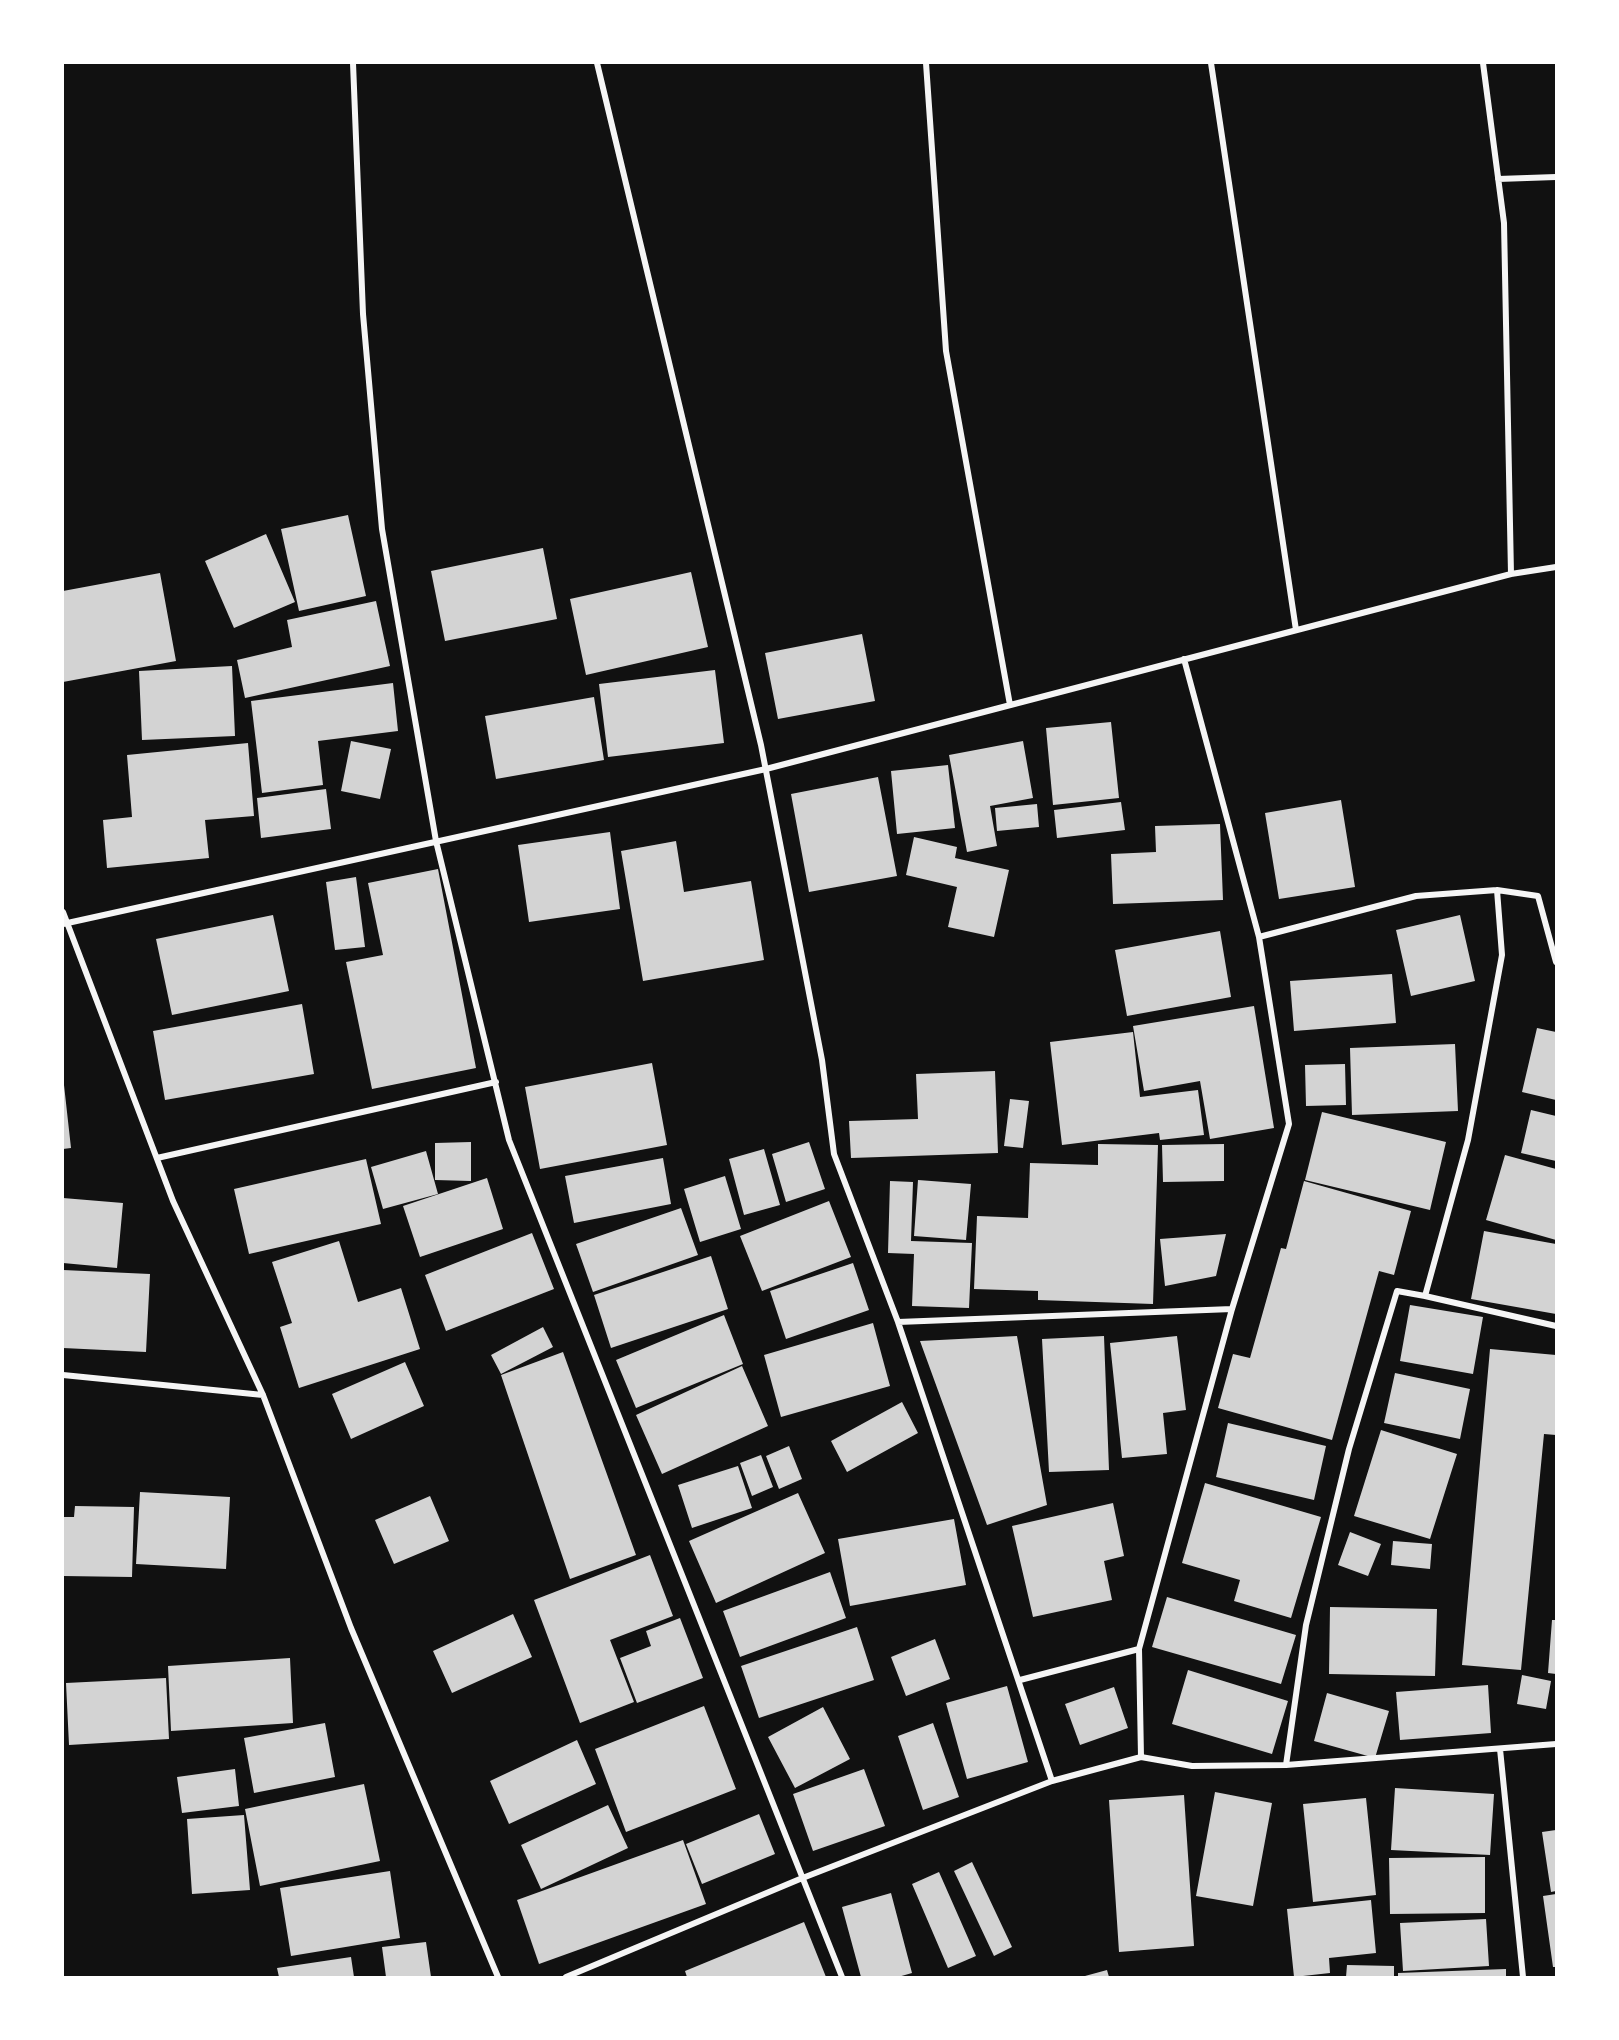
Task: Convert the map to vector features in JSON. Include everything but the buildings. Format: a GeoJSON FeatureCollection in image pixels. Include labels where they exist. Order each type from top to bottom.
{"type":"FeatureCollection","features":[{"type":"Feature","properties":{"kind":"street"},"geometry":{"type":"LineString","coordinates":[[353,63],[363,314],[382,529],[436,841],[510,1140],[800,1879],[842,1977]]}},
{"type":"Feature","properties":{"kind":"street"},"geometry":{"type":"LineString","coordinates":[[597,63],[766,769],[822,1060],[834,1154],[898,1322],[1052,1781]]}},
{"type":"Feature","properties":{"kind":"street"},"geometry":{"type":"LineString","coordinates":[[926,63],[946,351],[1010,705]]}},
{"type":"Feature","properties":{"kind":"street"},"geometry":{"type":"LineString","coordinates":[[1211,63],[1296,630]]}},
{"type":"Feature","properties":{"kind":"street"},"geometry":{"type":"LineString","coordinates":[[1483,63],[1504,223],[1511,574]]}},
{"type":"Feature","properties":{"kind":"street"},"geometry":{"type":"LineString","coordinates":[[1498,179],[1556,177]]}},
{"type":"Feature","properties":{"kind":"street"},"geometry":{"type":"LineString","coordinates":[[65,923],[766,769],[1511,574],[1556,567]]}},
{"type":"Feature","properties":{"kind":"street"},"geometry":{"type":"LineString","coordinates":[[1141,1757],[1139,1649],[1232,1309],[1289,1124],[1258,937],[1184,659]]}},
{"type":"Feature","properties":{"kind":"street"},"geometry":{"type":"LineString","coordinates":[[1258,937],[1416,896],[1497,890],[1538,896],[1556,962]]}},
{"type":"Feature","properties":{"kind":"street"},"geometry":{"type":"LineString","coordinates":[[1425,1296],[1468,1140],[1502,955],[1497,890]]}},
{"type":"Feature","properties":{"kind":"street"},"geometry":{"type":"LineString","coordinates":[[63,912],[65,923],[173,1201],[263,1395],[351,1628],[498,1977]]}},
{"type":"Feature","properties":{"kind":"street"},"geometry":{"type":"LineString","coordinates":[[156,1158],[496,1082]]}},
{"type":"Feature","properties":{"kind":"street"},"geometry":{"type":"LineString","coordinates":[[1286,1765],[1306,1625],[1348,1449],[1397,1291],[1556,1326]]}},
{"type":"Feature","properties":{"kind":"street"},"geometry":{"type":"LineString","coordinates":[[898,1322],[1232,1309]]}},
{"type":"Feature","properties":{"kind":"street"},"geometry":{"type":"LineString","coordinates":[[63,1375],[263,1395]]}},
{"type":"Feature","properties":{"kind":"street"},"geometry":{"type":"LineString","coordinates":[[1020,1680],[1139,1649]]}},
{"type":"Feature","properties":{"kind":"street"},"geometry":{"type":"LineString","coordinates":[[566,1977],[800,1879],[1052,1781],[1141,1757],[1192,1766],[1286,1765],[1556,1744]]}},
{"type":"Feature","properties":{"kind":"street"},"geometry":{"type":"LineString","coordinates":[[1500,1749],[1523,1977]]}}]}
